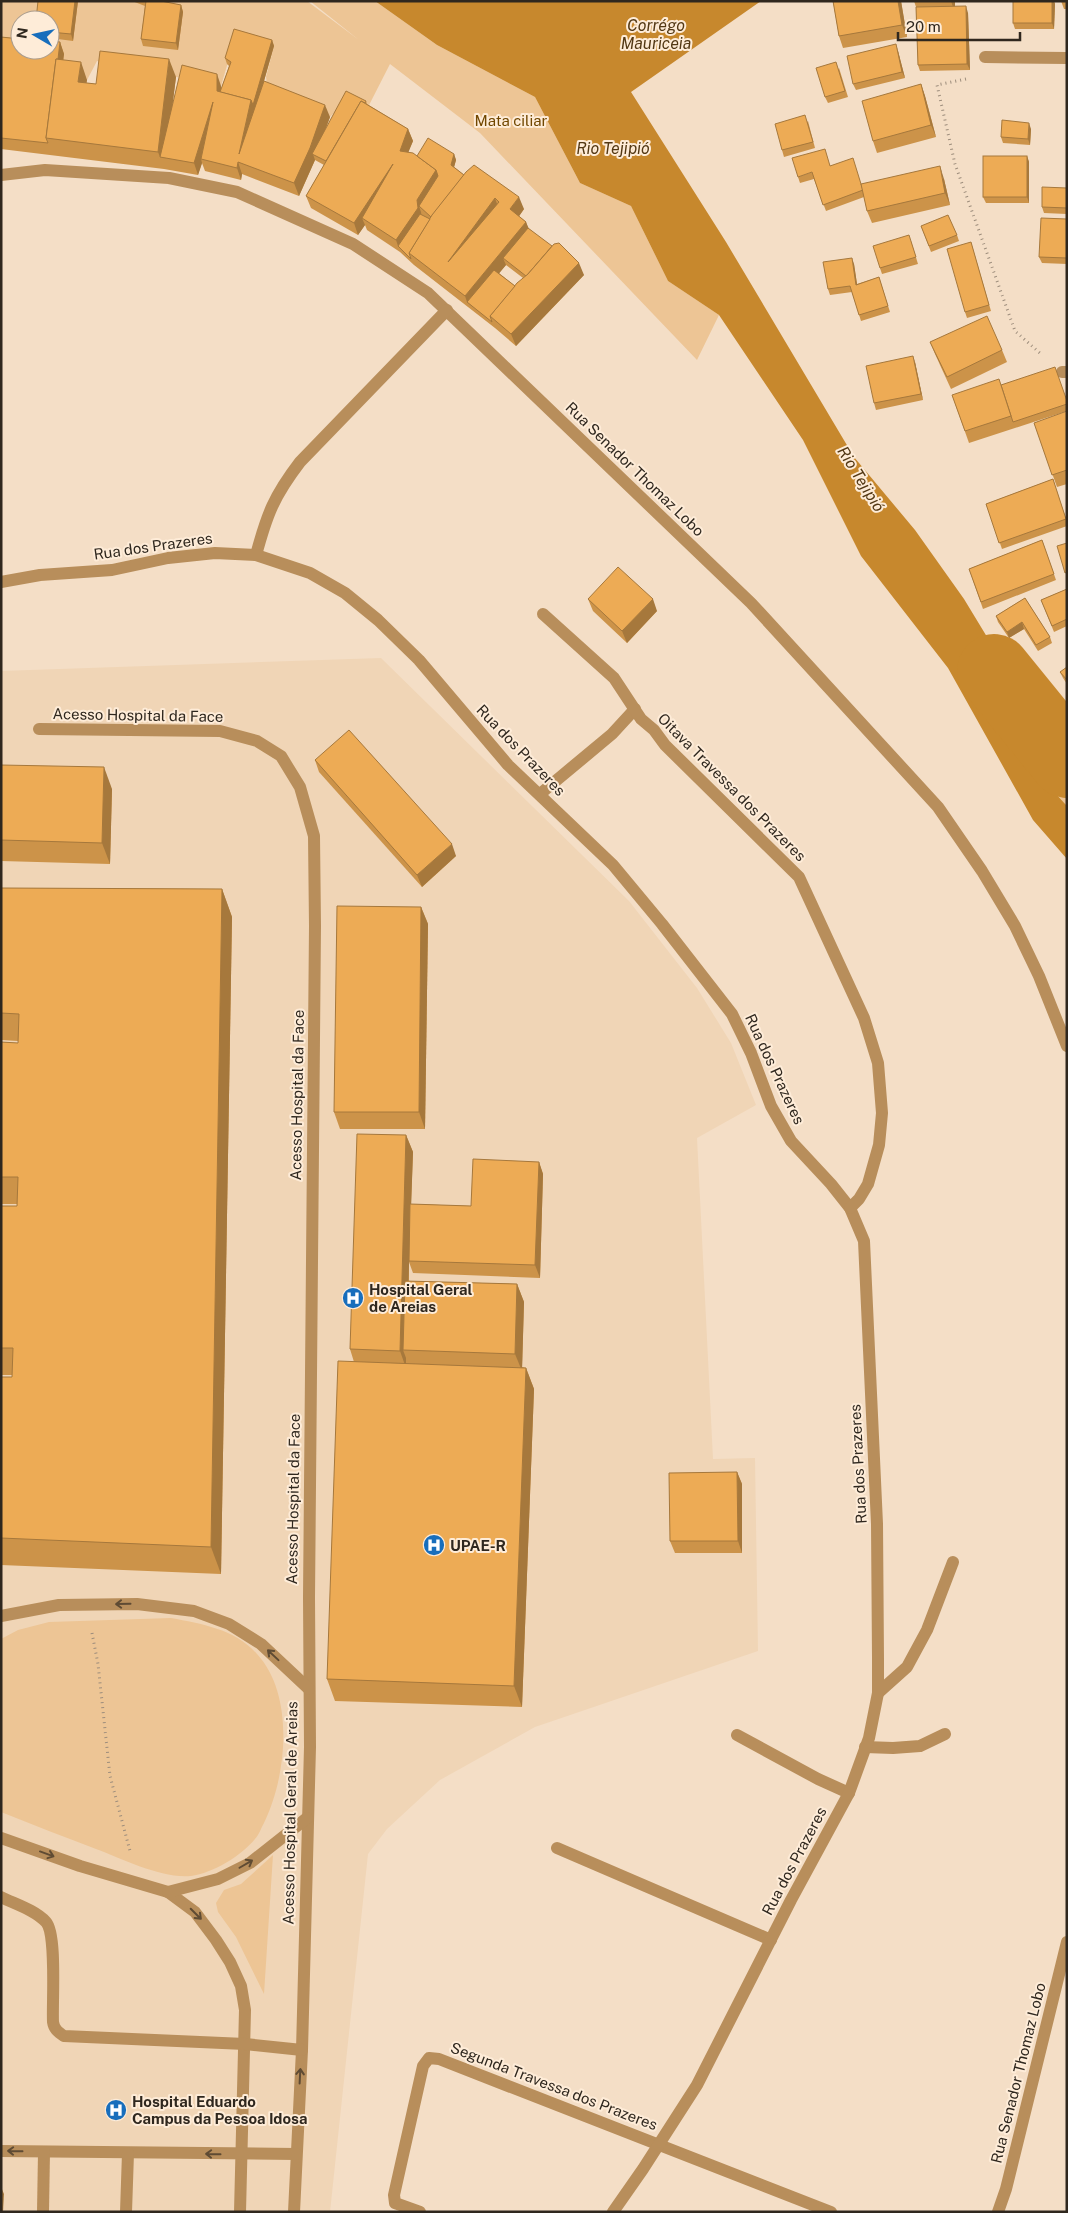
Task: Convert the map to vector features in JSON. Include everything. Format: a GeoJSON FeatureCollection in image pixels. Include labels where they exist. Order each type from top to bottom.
{"type":"FeatureCollection","features":[{"type":"Feature","properties":{"kind":"street"},"geometry":{"type":"LineString","coordinates":[[985,58],[1067,58]]}},
{"type":"Feature","properties":{"kind":"street","name":"Rua Senador Thomaz Lobo"},"geometry":{"type":"LineString","coordinates":[[1,175],[44,170],[159,178],[236,192],[353,244],[428,293],[750,603],[938,807],[982,871],[1015,926],[1040,976],[1067,1046]]}},
{"type":"Feature","properties":{"kind":"street"},"geometry":{"type":"LineString","coordinates":[[256,555],[270,510],[280,488],[300,462],[447,310]]}},
{"type":"Feature","properties":{"kind":"street","name":"Rua dos Prazeres"},"geometry":{"type":"LineString","coordinates":[[1,582],[40,575],[112,570],[168,558],[215,553],[256,555],[310,573],[345,593],[378,620],[419,660],[508,765],[613,865],[706,980],[732,1014],[751,1053],[771,1106],[791,1141],[832,1184],[850,1208],[864,1241],[877,1524],[878,1693],[865,1747],[849,1793],[770,1940],[697,2085],[613,2212]]}},
{"type":"Feature","properties":{"kind":"street","name":"Oitava Travessa dos Prazeres"},"geometry":{"type":"LineString","coordinates":[[543,614],[614,678],[641,718],[654,730],[664,745],[799,877],[864,1018],[878,1063],[882,1113],[879,1145],[870,1177],[859,1199],[850,1208]]}},
{"type":"Feature","properties":{"kind":"street"},"geometry":{"type":"LineString","coordinates":[[540,794],[612,734],[635,709]]}},
{"type":"Feature","properties":{"kind":"street","name":"Acesso Hospital da Face"},"geometry":{"type":"LineString","coordinates":[[39,729],[220,731],[257,742],[281,756],[300,786],[314,836],[315,926],[308,1689]]}},
{"type":"Feature","properties":{"kind":"street"},"geometry":{"type":"LineString","coordinates":[[878,1693],[907,1668],[927,1630],[953,1562]]}},
{"type":"Feature","properties":{"kind":"street","name":"Acesso Hospital Geral de Areias"},"geometry":{"type":"LineString","coordinates":[[1,1616],[59,1606],[87,1605],[137,1604],[194,1610],[229,1624],[261,1644],[308,1689],[310,1747],[302,2050],[294,2212]]}},
{"type":"Feature","properties":{"kind":"street"},"geometry":{"type":"LineString","coordinates":[[865,1747],[893,1748],[920,1746],[946,1734]]}},
{"type":"Feature","properties":{"kind":"street"},"geometry":{"type":"LineString","coordinates":[[737,1735],[818,1779],[849,1793]]}},
{"type":"Feature","properties":{"kind":"street"},"geometry":{"type":"LineString","coordinates":[[168,1892],[218,1879],[250,1862],[307,1818]]}},
{"type":"Feature","properties":{"kind":"street"},"geometry":{"type":"LineString","coordinates":[[1,1838],[80,1866],[168,1892],[195,1912],[230,1962],[242,1994],[245,2010],[240,2212]]}},
{"type":"Feature","properties":{"kind":"street"},"geometry":{"type":"LineString","coordinates":[[557,1848],[770,1940]]}},
{"type":"Feature","properties":{"kind":"street"},"geometry":{"type":"LineString","coordinates":[[1,1897],[44,1919],[48,1925],[52,1940],[53,2022],[56,2031],[60,2034],[64,2036],[245,2044],[302,2050]]}},
{"type":"Feature","properties":{"kind":"street","name":"Rua Senador Thomaz Lobo"},"geometry":{"type":"LineString","coordinates":[[998,2212],[1006,2189],[1067,1942]]}},
{"type":"Feature","properties":{"kind":"street","name":"Segunda Travessa dos Prazeres"},"geometry":{"type":"LineString","coordinates":[[420,2212],[395,2203],[394,2195],[423,2066],[429,2058],[439,2059],[831,2212]]}},
{"type":"Feature","properties":{"kind":"street"},"geometry":{"type":"LineString","coordinates":[[1,2151],[296,2154]]}},
{"type":"Feature","properties":{"kind":"street"},"geometry":{"type":"LineString","coordinates":[[43,2212],[44,2152]]}},
{"type":"Feature","properties":{"kind":"street"},"geometry":{"type":"LineString","coordinates":[[126,2212],[128,2153]]}},
{"type":"Feature","properties":{"kind":"path"},"geometry":{"type":"LineString","coordinates":[[985,58],[986,76],[936,85],[956,164],[1015,331],[1064,372]]}},
{"type":"Feature","properties":{"kind":"path"},"geometry":{"type":"LineString","coordinates":[[87,1605],[98,1664],[110,1776],[138,1883]]}},
{"type":"Feature","properties":{"kind":"shaded area","name":"Hospital Geral de Areias"},"geometry":{"type":"Polygon","coordinates":[[[381,658],[629,901],[697,988],[731,1043],[756,1105],[697,1138],[713,1459],[755,1458],[758,1651],[535,1727],[440,1780],[387,1829],[368,1854],[330,2212],[1,2212],[1,671],[381,658]]]}},
{"type":"Feature","properties":{"kind":"green space","name":"Mata ciliar"},"geometry":{"type":"Polygon","coordinates":[[[1,1],[307,1],[359,40],[310,1],[375,1],[437,45],[535,97],[580,183],[631,206],[668,281],[719,315],[697,360],[480,133],[390,64],[365,113],[349,97],[330,117],[268,93],[266,77],[274,46],[236,35],[221,86],[97,61],[87,80],[62,76],[55,60],[60,60],[60,10],[10,10],[10,49],[1,49],[1,1]]]}},
{"type":"Feature","properties":{"kind":"green space"},"geometry":{"type":"Polygon","coordinates":[[[1067,732],[1067,806],[1056,794],[1059,733],[1067,732]]]}},
{"type":"Feature","properties":{"kind":"green space"},"geometry":{"type":"Polygon","coordinates":[[[171,1618],[228,1633],[248,1646],[257,1654],[269,1671],[277,1691],[282,1713],[282,1760],[278,1783],[272,1804],[259,1833],[242,1852],[226,1863],[191,1876],[168,1874],[143,1867],[1,1812],[1,1639],[18,1630],[49,1622],[171,1618]]]}},
{"type":"Feature","properties":{"kind":"green space"},"geometry":{"type":"Polygon","coordinates":[[[273,1855],[264,1994],[236,1937],[218,1912],[216,1903],[224,1890],[241,1884],[273,1855]]]}},
{"type":"Feature","properties":{"kind":"water","name":"Rio Tejipió"},"geometry":{"type":"Polygon","coordinates":[[[375,1],[761,1],[631,92],[726,242],[854,457],[915,530],[964,599],[998,655],[1022,679],[1059,733],[1056,794],[1067,806],[1067,859],[1033,820],[948,668],[861,556],[803,440],[719,315],[668,281],[631,206],[580,183],[535,97],[437,45],[375,1]]]}},
{"type":"Feature","properties":{"kind":"building"},"geometry":{"type":"Polygon","coordinates":[[[38,1],[75,1],[71,34],[60,33],[60,10],[37,10],[38,1]]]}},
{"type":"Feature","properties":{"kind":"building"},"geometry":{"type":"Polygon","coordinates":[[[146,1],[161,1],[181,5],[176,43],[141,39],[146,1]]]}},
{"type":"Feature","properties":{"kind":"building"},"geometry":{"type":"Polygon","coordinates":[[[833,1],[898,1],[902,25],[839,36],[833,1]]]}},
{"type":"Feature","properties":{"kind":"building"},"geometry":{"type":"Polygon","coordinates":[[[1013,1],[1052,1],[1052,23],[1013,23],[1013,1]]]}},
{"type":"Feature","properties":{"kind":"building"},"geometry":{"type":"Polygon","coordinates":[[[966,6],[967,64],[918,65],[916,7],[966,6]]]}},
{"type":"Feature","properties":{"kind":"building"},"geometry":{"type":"Polygon","coordinates":[[[234,29],[272,40],[253,105],[251,100],[220,92],[231,62],[225,58],[234,29]]]}},
{"type":"Feature","properties":{"kind":"building"},"geometry":{"type":"Polygon","coordinates":[[[1,37],[10,38],[10,60],[56,60],[46,138],[48,143],[1,138],[1,37]]]}},
{"type":"Feature","properties":{"kind":"building"},"geometry":{"type":"Polygon","coordinates":[[[896,44],[902,72],[853,84],[847,56],[896,44]]]}},
{"type":"Feature","properties":{"kind":"building"},"geometry":{"type":"Polygon","coordinates":[[[100,51],[169,59],[158,152],[46,138],[56,60],[81,62],[78,82],[96,84],[100,51]]]}},
{"type":"Feature","properties":{"kind":"building"},"geometry":{"type":"Polygon","coordinates":[[[836,62],[845,91],[825,97],[816,68],[836,62]]]}},
{"type":"Feature","properties":{"kind":"building"},"geometry":{"type":"Polygon","coordinates":[[[182,65],[217,74],[217,91],[251,100],[239,154],[264,81],[325,105],[310,148],[294,183],[238,162],[237,168],[201,159],[213,102],[194,163],[160,157],[182,65]]]}},
{"type":"Feature","properties":{"kind":"building"},"geometry":{"type":"Polygon","coordinates":[[[921,84],[931,125],[873,141],[862,101],[921,84]]]}},
{"type":"Feature","properties":{"kind":"building"},"geometry":{"type":"Polygon","coordinates":[[[346,91],[366,101],[365,103],[361,101],[326,161],[312,154],[346,91]]]}},
{"type":"Feature","properties":{"kind":"building"},"geometry":{"type":"Polygon","coordinates":[[[361,101],[408,129],[400,151],[413,153],[436,170],[417,200],[418,208],[396,240],[362,218],[393,164],[354,223],[306,196],[361,101]]]}},
{"type":"Feature","properties":{"kind":"building"},"geometry":{"type":"Polygon","coordinates":[[[805,115],[813,142],[782,150],[775,124],[805,115]]]}},
{"type":"Feature","properties":{"kind":"building"},"geometry":{"type":"Polygon","coordinates":[[[1002,120],[1029,123],[1028,139],[1001,137],[1002,120]]]}},
{"type":"Feature","properties":{"kind":"building"},"geometry":{"type":"Polygon","coordinates":[[[428,138],[454,154],[451,165],[464,175],[431,217],[419,206],[438,176],[436,170],[417,156],[428,138]]]}},
{"type":"Feature","properties":{"kind":"building"},"geometry":{"type":"Polygon","coordinates":[[[825,149],[830,166],[853,158],[863,190],[823,205],[812,172],[798,177],[792,158],[825,149]]]}},
{"type":"Feature","properties":{"kind":"building"},"geometry":{"type":"Polygon","coordinates":[[[983,156],[1027,156],[1027,197],[983,197],[983,156]]]}},
{"type":"Feature","properties":{"kind":"building"},"geometry":{"type":"Polygon","coordinates":[[[474,165],[519,197],[510,209],[526,222],[465,296],[409,253],[432,215],[466,172],[474,165]],[[495,198],[448,262],[499,202],[495,198]]]}},
{"type":"Feature","properties":{"kind":"building"},"geometry":{"type":"Polygon","coordinates":[[[940,166],[945,193],[867,211],[861,184],[940,166]]]}},
{"type":"Feature","properties":{"kind":"building"},"geometry":{"type":"Polygon","coordinates":[[[1042,187],[1067,188],[1067,208],[1042,207],[1042,187]]]}},
{"type":"Feature","properties":{"kind":"building"},"geometry":{"type":"Polygon","coordinates":[[[420,214],[430,219],[409,253],[411,259],[398,246],[420,214]]]}},
{"type":"Feature","properties":{"kind":"building"},"geometry":{"type":"Polygon","coordinates":[[[948,215],[957,235],[929,246],[921,226],[948,215]]]}},
{"type":"Feature","properties":{"kind":"building"},"geometry":{"type":"Polygon","coordinates":[[[1041,218],[1067,219],[1067,258],[1039,257],[1041,218]]]}},
{"type":"Feature","properties":{"kind":"building"},"geometry":{"type":"Polygon","coordinates":[[[528,228],[552,246],[526,276],[503,258],[528,228]]]}},
{"type":"Feature","properties":{"kind":"building"},"geometry":{"type":"Polygon","coordinates":[[[909,235],[916,257],[880,268],[873,246],[909,235]]]}},
{"type":"Feature","properties":{"kind":"building"},"geometry":{"type":"Polygon","coordinates":[[[971,242],[989,305],[965,312],[947,249],[971,242]]]}},
{"type":"Feature","properties":{"kind":"building"},"geometry":{"type":"Polygon","coordinates":[[[559,243],[579,263],[511,334],[490,316],[517,283],[528,274],[554,244],[559,243]]]}},
{"type":"Feature","properties":{"kind":"building"},"geometry":{"type":"Polygon","coordinates":[[[852,258],[856,285],[879,277],[888,306],[859,315],[850,286],[828,289],[823,262],[852,258]]]}},
{"type":"Feature","properties":{"kind":"building"},"geometry":{"type":"Polygon","coordinates":[[[494,270],[515,286],[490,316],[492,322],[467,302],[494,270]]]}},
{"type":"Feature","properties":{"kind":"building"},"geometry":{"type":"Polygon","coordinates":[[[987,316],[1002,350],[947,377],[930,342],[987,316]]]}},
{"type":"Feature","properties":{"kind":"building"},"geometry":{"type":"Polygon","coordinates":[[[913,356],[921,394],[874,403],[866,366],[913,356]]]}},
{"type":"Feature","properties":{"kind":"building"},"geometry":{"type":"Polygon","coordinates":[[[1055,367],[1067,404],[1013,422],[1001,385],[1055,367]]]}},
{"type":"Feature","properties":{"kind":"building"},"geometry":{"type":"Polygon","coordinates":[[[999,379],[1011,416],[965,431],[952,395],[999,379]]]}},
{"type":"Feature","properties":{"kind":"building"},"geometry":{"type":"Polygon","coordinates":[[[1067,411],[1067,470],[1052,475],[1034,423],[1067,411]]]}},
{"type":"Feature","properties":{"kind":"building"},"geometry":{"type":"Polygon","coordinates":[[[1053,479],[1066,519],[999,543],[986,504],[1053,479]]]}},
{"type":"Feature","properties":{"kind":"building"},"geometry":{"type":"Polygon","coordinates":[[[1042,540],[1054,574],[981,602],[969,569],[1042,540]]]}},
{"type":"Feature","properties":{"kind":"building"},"geometry":{"type":"Polygon","coordinates":[[[1067,543],[1067,572],[1065,573],[1057,546],[1067,543]]]}},
{"type":"Feature","properties":{"kind":"building"},"geometry":{"type":"Polygon","coordinates":[[[618,567],[653,599],[622,631],[588,599],[618,567]]]}},
{"type":"Feature","properties":{"kind":"building"},"geometry":{"type":"Polygon","coordinates":[[[1067,589],[1067,619],[1052,626],[1041,600],[1067,589]]]}},
{"type":"Feature","properties":{"kind":"building"},"geometry":{"type":"Polygon","coordinates":[[[1025,598],[1050,637],[1036,645],[1022,622],[1007,632],[996,616],[1025,598]]]}},
{"type":"Feature","properties":{"kind":"building"},"geometry":{"type":"Polygon","coordinates":[[[1067,667],[1067,680],[1060,672],[1067,667]]]}},
{"type":"Feature","properties":{"kind":"building"},"geometry":{"type":"Polygon","coordinates":[[[349,730],[452,844],[417,875],[315,760],[349,730]]]}},
{"type":"Feature","properties":{"kind":"building"},"geometry":{"type":"Polygon","coordinates":[[[1,765],[104,767],[102,843],[1,840],[1,765]]]}},
{"type":"Feature","properties":{"kind":"building"},"geometry":{"type":"Polygon","coordinates":[[[1,888],[222,889],[211,1547],[1,1538],[1,1377],[12,1377],[13,1348],[1,1348],[1,1206],[17,1206],[18,1177],[1,1177],[1,1042],[18,1043],[19,1014],[1,1013],[1,888]]]}},
{"type":"Feature","properties":{"kind":"building"},"geometry":{"type":"Polygon","coordinates":[[[337,906],[421,907],[419,1112],[334,1112],[337,906]]]}},
{"type":"Feature","properties":{"kind":"building"},"geometry":{"type":"Polygon","coordinates":[[[357,1134],[406,1135],[400,1351],[350,1349],[357,1134]]]}},
{"type":"Feature","properties":{"kind":"building"},"geometry":{"type":"Polygon","coordinates":[[[473,1159],[539,1162],[535,1265],[409,1261],[410,1204],[471,1206],[473,1159]]]}},
{"type":"Feature","properties":{"kind":"building"},"geometry":{"type":"Polygon","coordinates":[[[405,1281],[517,1284],[515,1354],[403,1350],[405,1281]]]}},
{"type":"Feature","properties":{"kind":"building","name":"UPAE-R"},"geometry":{"type":"Polygon","coordinates":[[[338,1361],[526,1368],[514,1686],[327,1679],[338,1361]]]}},
{"type":"Feature","properties":{"kind":"building"},"geometry":{"type":"Polygon","coordinates":[[[737,1472],[738,1541],[670,1541],[669,1473],[737,1472]]]}},
{"type":"Feature","properties":{"kind":"waterway","name":"Rio Tejipió"},"geometry":{"type":"LineString","coordinates":[[994,671],[1067,761]]}},
{"type":"Feature","properties":{"kind":"place","name":"Hospital Geral de Areias"},"geometry":{"type":"Point","coordinates":[353,1298]}},
{"type":"Feature","properties":{"kind":"place","name":"UPAE-R"},"geometry":{"type":"Point","coordinates":[434,1545]}},
{"type":"Feature","properties":{"kind":"place","name":"Hospital Eduardo Campus da Pessoa Idosa"},"geometry":{"type":"Point","coordinates":[116,2110]}},
{"type":"Feature","properties":{"kind":"water label","name":"Corrégo Mauriceia"},"geometry":{"type":"Point","coordinates":[656,34]}}]}
